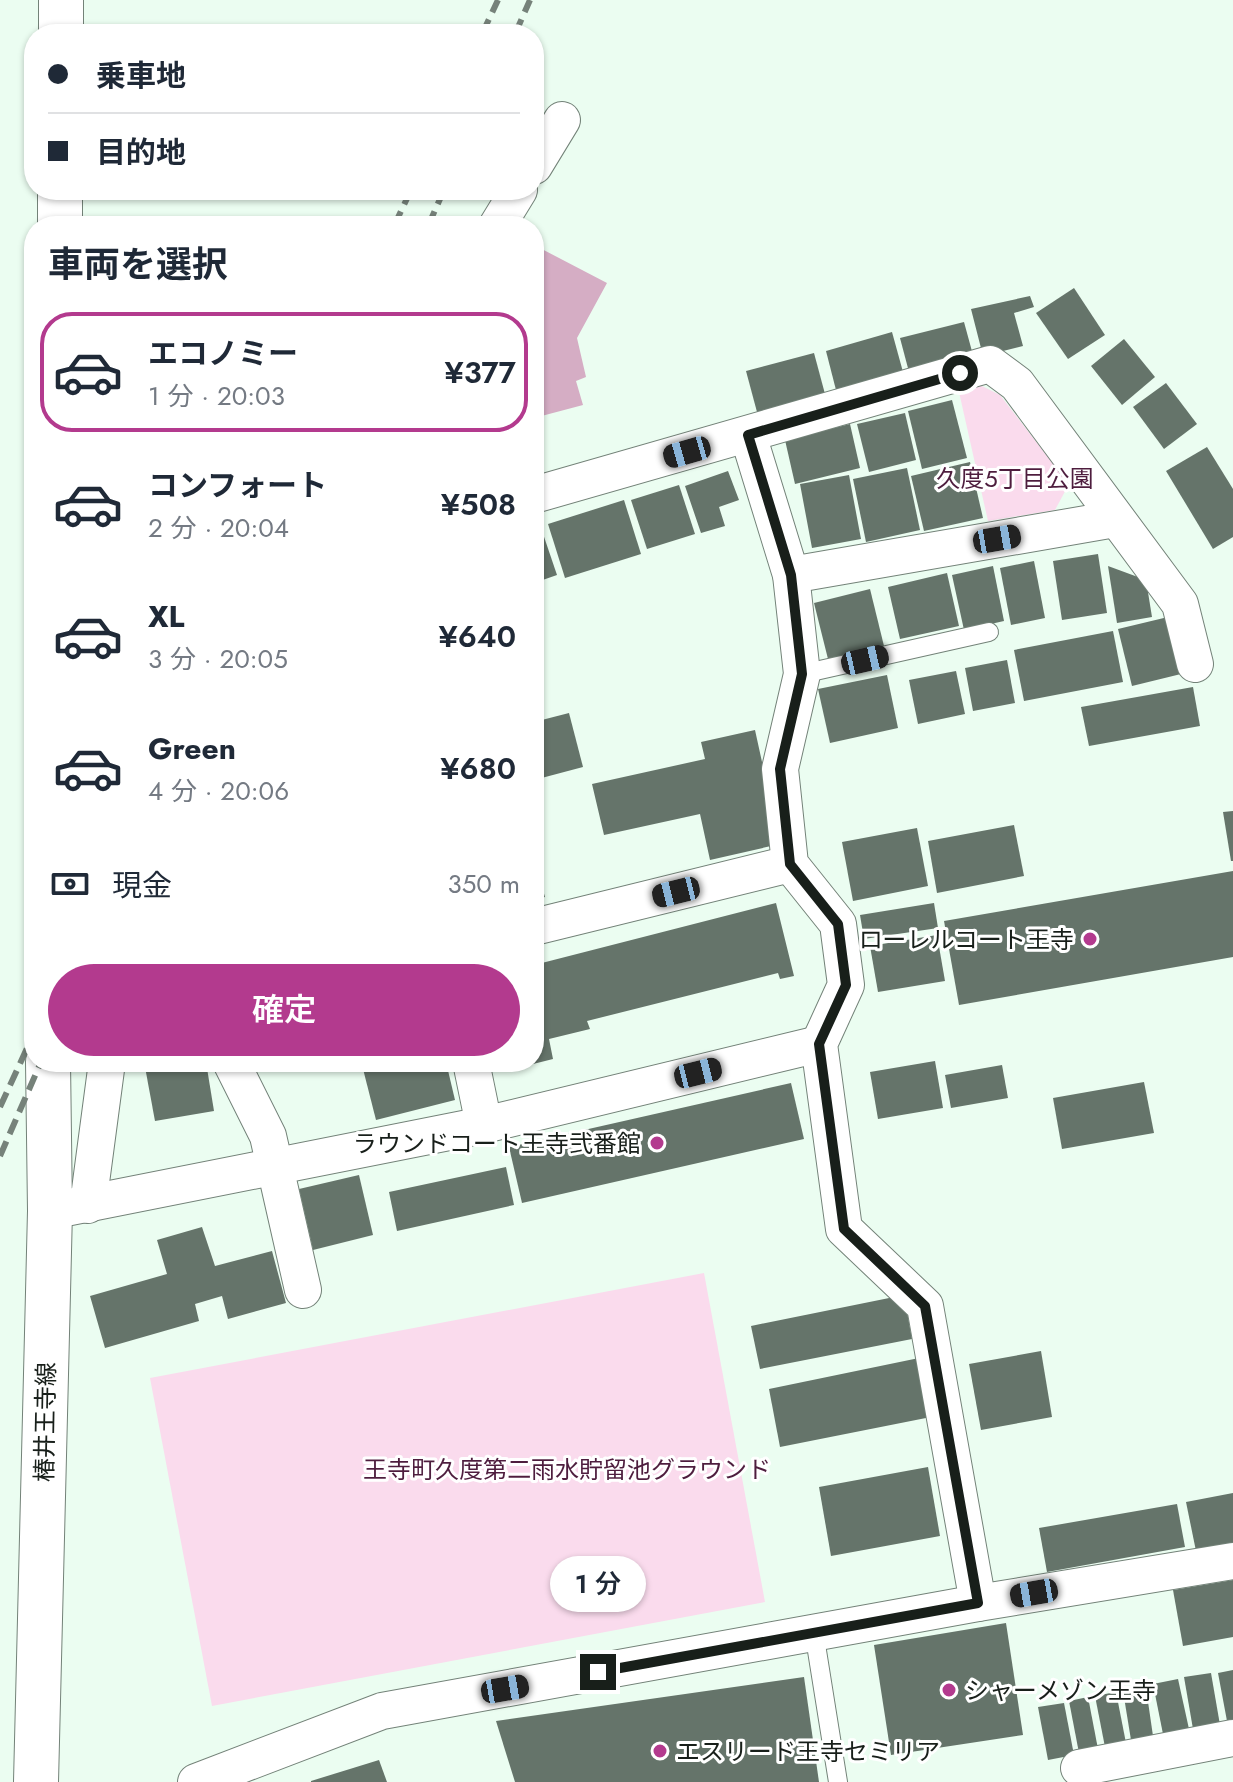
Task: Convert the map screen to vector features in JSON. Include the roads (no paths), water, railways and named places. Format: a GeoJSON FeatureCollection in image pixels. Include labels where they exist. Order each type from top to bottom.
{"type":"FeatureCollection","features":[{"type":"Feature","properties":{"kind":"main road"},"geometry":{"type":"LineString","coordinates":[[61,0],[61,24]]}},
{"type":"Feature","properties":{"kind":"main road","name":"椿井王寺線"},"geometry":{"type":"LineString","coordinates":[[36,1782],[69,1208],[49,1072]]}},
{"type":"Feature","properties":{"kind":"street"},"geometry":{"type":"LineString","coordinates":[[544,150],[562,120]]}},
{"type":"Feature","properties":{"kind":"street"},"geometry":{"type":"LineString","coordinates":[[544,492],[990,364],[1017,384],[1180,604],[1195,664]]}},
{"type":"Feature","properties":{"kind":"street"},"geometry":{"type":"LineString","coordinates":[[748,435],[791,575],[802,674],[780,769],[790,864],[838,924],[846,985],[819,1044],[844,1229],[925,1306],[978,1603]]}},
{"type":"Feature","properties":{"kind":"street"},"geometry":{"type":"LineString","coordinates":[[791,575],[1115,519]]}},
{"type":"Feature","properties":{"kind":"street"},"geometry":{"type":"LineString","coordinates":[[544,925],[790,864]]}},
{"type":"Feature","properties":{"kind":"street"},"geometry":{"type":"LineString","coordinates":[[104,1072],[69,1208],[484,1125],[819,1044]]}},
{"type":"Feature","properties":{"kind":"street"},"geometry":{"type":"LineString","coordinates":[[236,1072],[268,1136],[303,1290]]}},
{"type":"Feature","properties":{"kind":"street"},"geometry":{"type":"LineString","coordinates":[[473,1072],[484,1125]]}},
{"type":"Feature","properties":{"kind":"street"},"geometry":{"type":"LineString","coordinates":[[196,1782],[382,1711],[978,1603],[1233,1561]]}},
{"type":"Feature","properties":{"kind":"street"},"geometry":{"type":"LineString","coordinates":[[1079,1768],[1233,1738]]}},
{"type":"Feature","properties":{"kind":"lane"},"geometry":{"type":"LineString","coordinates":[[802,674],[989,632]]}},
{"type":"Feature","properties":{"kind":"lane"},"geometry":{"type":"LineString","coordinates":[[814,1632],[838,1782]]}},
{"type":"Feature","properties":{"kind":"railway"},"geometry":{"type":"LineString","coordinates":[[487,24],[498,0]]}},
{"type":"Feature","properties":{"kind":"railway"},"geometry":{"type":"LineString","coordinates":[[519,24],[530,0]]}},
{"type":"Feature","properties":{"kind":"railway"},"geometry":{"type":"LineString","coordinates":[[399,216],[406,200]]}},
{"type":"Feature","properties":{"kind":"railway"},"geometry":{"type":"LineString","coordinates":[[432,216],[440,200]]}},
{"type":"Feature","properties":{"kind":"railway"},"geometry":{"type":"LineString","coordinates":[[0,1107],[24,1055]]}},
{"type":"Feature","properties":{"kind":"railway"},"geometry":{"type":"LineString","coordinates":[[0,1156],[37,1072]]}},
{"type":"Feature","properties":{"kind":"place","name":"ローレルコート王寺"},"geometry":{"type":"Point","coordinates":[1090,939]}},
{"type":"Feature","properties":{"kind":"place","name":"ラウンドコート王寺弐番館"},"geometry":{"type":"Point","coordinates":[657,1143]}},
{"type":"Feature","properties":{"kind":"place","name":"シャーメゾン王寺"},"geometry":{"type":"Point","coordinates":[949,1690]}},
{"type":"Feature","properties":{"kind":"place","name":"エスリード王寺セミリア"},"geometry":{"type":"Point","coordinates":[660,1751]}},
{"type":"Feature","properties":{"kind":"park label","name":"久度5丁目公園"},"geometry":{"type":"Point","coordinates":[1015,478]}},
{"type":"Feature","properties":{"kind":"park label","name":"王寺町久度第二雨水貯留池グラウンド"},"geometry":{"type":"Point","coordinates":[567,1469]}}]}
